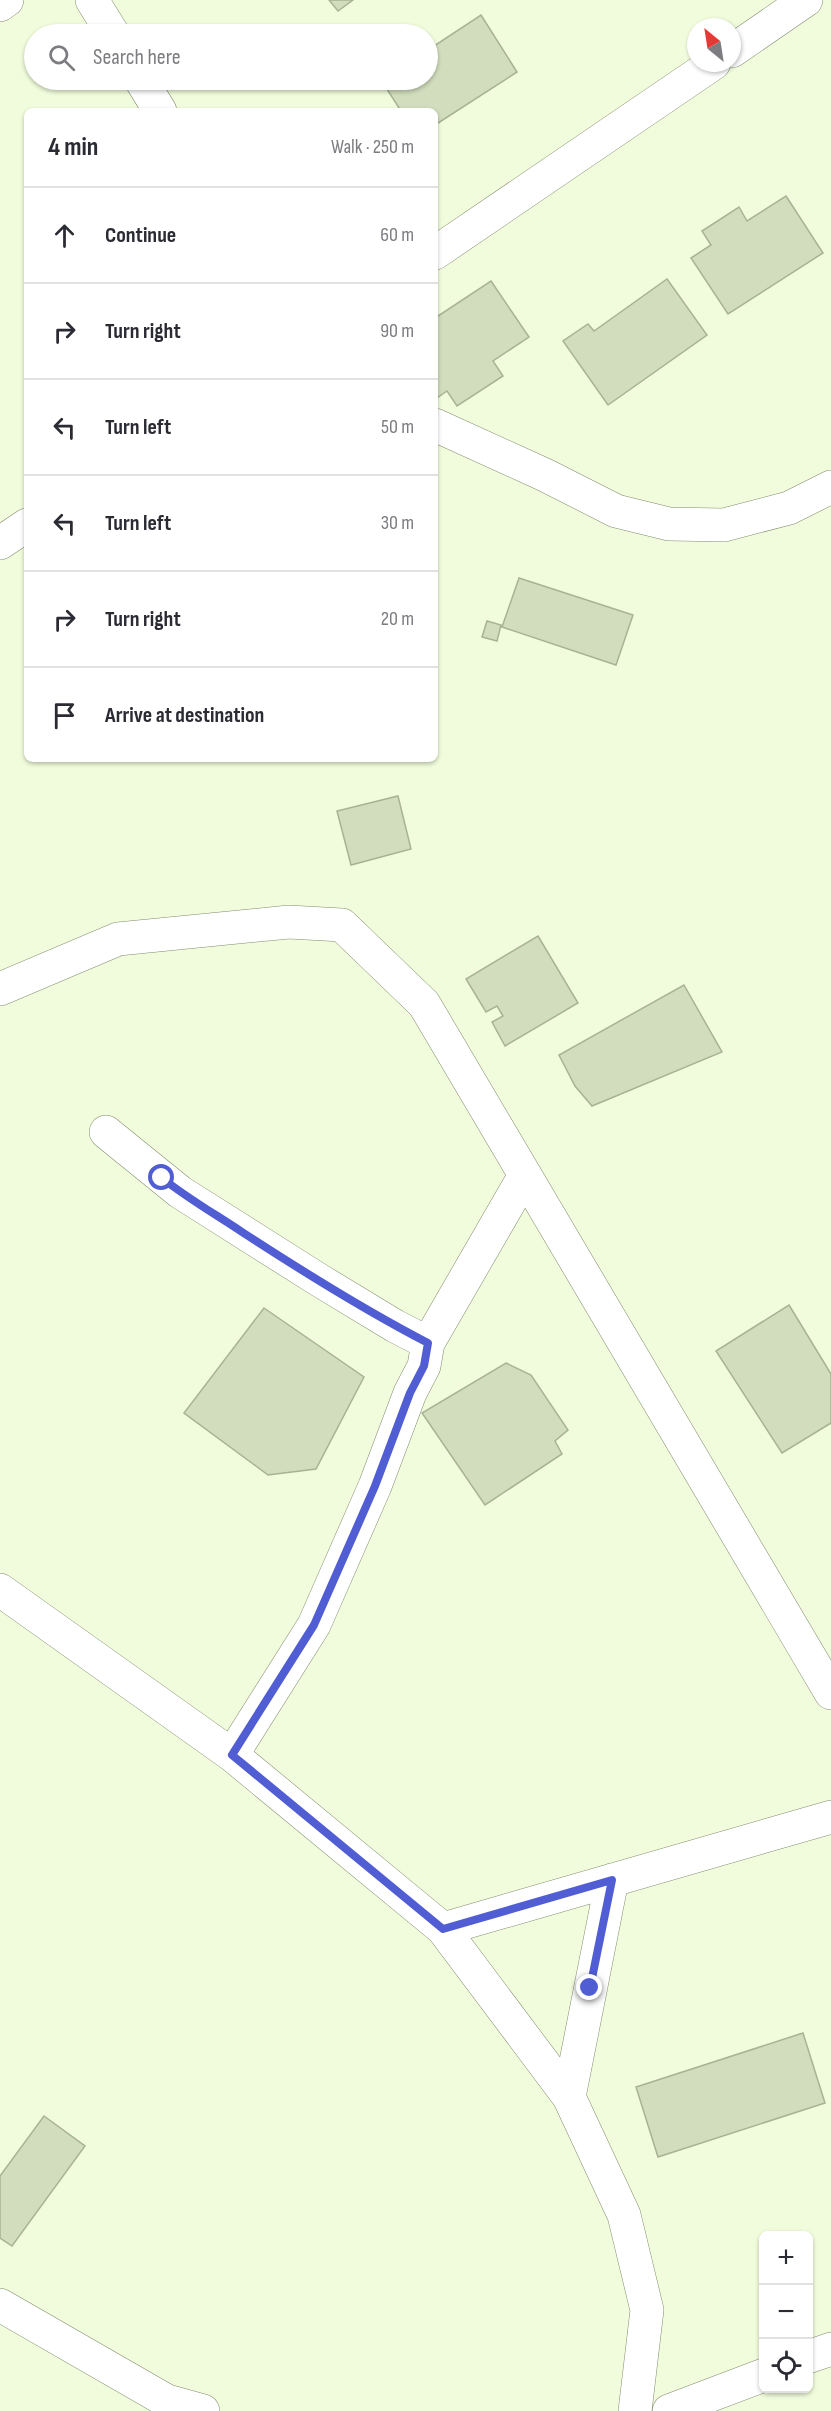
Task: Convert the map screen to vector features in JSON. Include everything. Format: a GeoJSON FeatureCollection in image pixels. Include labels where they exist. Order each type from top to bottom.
{"type":"FeatureCollection","features":[{"type":"Feature","properties":{"kind":"street"},"geometry":{"type":"LineString","coordinates":[[0,5],[7,0]]}},
{"type":"Feature","properties":{"kind":"street"},"geometry":{"type":"LineString","coordinates":[[92,0],[107,24]]}},
{"type":"Feature","properties":{"kind":"street"},"geometry":{"type":"LineString","coordinates":[[741,45],[806,0]]}},
{"type":"Feature","properties":{"kind":"street"},"geometry":{"type":"LineString","coordinates":[[438,251],[701,72]]}},
{"type":"Feature","properties":{"kind":"street"},"geometry":{"type":"LineString","coordinates":[[147,90],[158,108]]}},
{"type":"Feature","properties":{"kind":"street"},"geometry":{"type":"LineString","coordinates":[[438,426],[545,475],[616,512],[669,524],[724,525],[789,508],[831,488]]}},
{"type":"Feature","properties":{"kind":"street"},"geometry":{"type":"LineString","coordinates":[[0,543],[24,527]]}},
{"type":"Feature","properties":{"kind":"street"},"geometry":{"type":"LineString","coordinates":[[0,989],[118,939],[289,922],[342,926],[424,1004],[831,1693]]}},
{"type":"Feature","properties":{"kind":"street"},"geometry":{"type":"LineString","coordinates":[[106,1132],[180,1192],[319,1280],[428,1343]]}},
{"type":"Feature","properties":{"kind":"street"},"geometry":{"type":"LineString","coordinates":[[232,1755],[314,1625],[375,1486],[410,1393],[424,1366],[428,1343],[525,1175]]}},
{"type":"Feature","properties":{"kind":"street"},"geometry":{"type":"LineString","coordinates":[[0,1590],[232,1755],[443,1929],[569,2097],[624,2215],[647,2310],[635,2411]]}},
{"type":"Feature","properties":{"kind":"street"},"geometry":{"type":"LineString","coordinates":[[443,1929],[831,1817]]}},
{"type":"Feature","properties":{"kind":"street"},"geometry":{"type":"LineString","coordinates":[[569,2097],[612,1880]]}},
{"type":"Feature","properties":{"kind":"street"},"geometry":{"type":"LineString","coordinates":[[0,2305],[167,2401],[203,2411]]}},
{"type":"Feature","properties":{"kind":"street"},"geometry":{"type":"LineString","coordinates":[[813,2355],[831,2349]]}},
{"type":"Feature","properties":{"kind":"street"},"geometry":{"type":"LineString","coordinates":[[669,2411],[759,2377]]}},
{"type":"Feature","properties":{"kind":"building"},"geometry":{"type":"Polygon","coordinates":[[[329,0],[353,0],[338,11],[329,0]]]}},
{"type":"Feature","properties":{"kind":"building"},"geometry":{"type":"Polygon","coordinates":[[[481,15],[517,72],[438,123],[438,108],[399,108],[387,90],[438,90],[438,43],[481,15]]]}},
{"type":"Feature","properties":{"kind":"building"},"geometry":{"type":"Polygon","coordinates":[[[786,196],[823,253],[728,314],[691,258],[711,245],[702,231],[739,207],[747,221],[786,196]]]}},
{"type":"Feature","properties":{"kind":"building"},"geometry":{"type":"Polygon","coordinates":[[[667,279],[707,335],[608,405],[563,341],[588,324],[594,331],[667,279]]]}},
{"type":"Feature","properties":{"kind":"building"},"geometry":{"type":"Polygon","coordinates":[[[491,281],[529,337],[493,361],[503,376],[457,406],[447,391],[438,397],[438,316],[491,281]]]}},
{"type":"Feature","properties":{"kind":"building"},"geometry":{"type":"Polygon","coordinates":[[[519,578],[633,615],[616,665],[502,627],[519,578]]]}},
{"type":"Feature","properties":{"kind":"building"},"geometry":{"type":"Polygon","coordinates":[[[487,621],[501,625],[497,641],[482,637],[487,621]]]}},
{"type":"Feature","properties":{"kind":"building"},"geometry":{"type":"Polygon","coordinates":[[[398,796],[411,849],[351,865],[337,811],[398,796]]]}},
{"type":"Feature","properties":{"kind":"building"},"geometry":{"type":"Polygon","coordinates":[[[538,936],[578,1003],[505,1046],[492,1022],[503,1016],[497,1006],[486,1012],[466,979],[538,936]]]}},
{"type":"Feature","properties":{"kind":"building"},"geometry":{"type":"Polygon","coordinates":[[[684,985],[722,1052],[592,1106],[575,1086],[559,1055],[684,985]]]}},
{"type":"Feature","properties":{"kind":"building"},"geometry":{"type":"Polygon","coordinates":[[[789,1305],[831,1374],[831,1423],[782,1453],[716,1351],[789,1305]]]}},
{"type":"Feature","properties":{"kind":"building"},"geometry":{"type":"Polygon","coordinates":[[[264,1308],[364,1377],[316,1469],[268,1475],[184,1413],[264,1308]]]}},
{"type":"Feature","properties":{"kind":"building"},"geometry":{"type":"Polygon","coordinates":[[[506,1363],[531,1375],[568,1430],[555,1441],[562,1454],[485,1505],[422,1413],[506,1363]]]}},
{"type":"Feature","properties":{"kind":"building"},"geometry":{"type":"Polygon","coordinates":[[[803,2033],[825,2103],[658,2157],[636,2087],[803,2033]]]}},
{"type":"Feature","properties":{"kind":"building"},"geometry":{"type":"Polygon","coordinates":[[[44,2116],[85,2146],[12,2246],[0,2238],[0,2176],[44,2116]]]}},
{"type":"Feature","properties":{"kind":"route"},"geometry":{"type":"LineString","coordinates":[[162,1178],[259,1243],[395,1326],[428,1343],[424,1366],[410,1393],[375,1486],[314,1625],[232,1755],[443,1929],[612,1880],[590,1988]]}}]}
